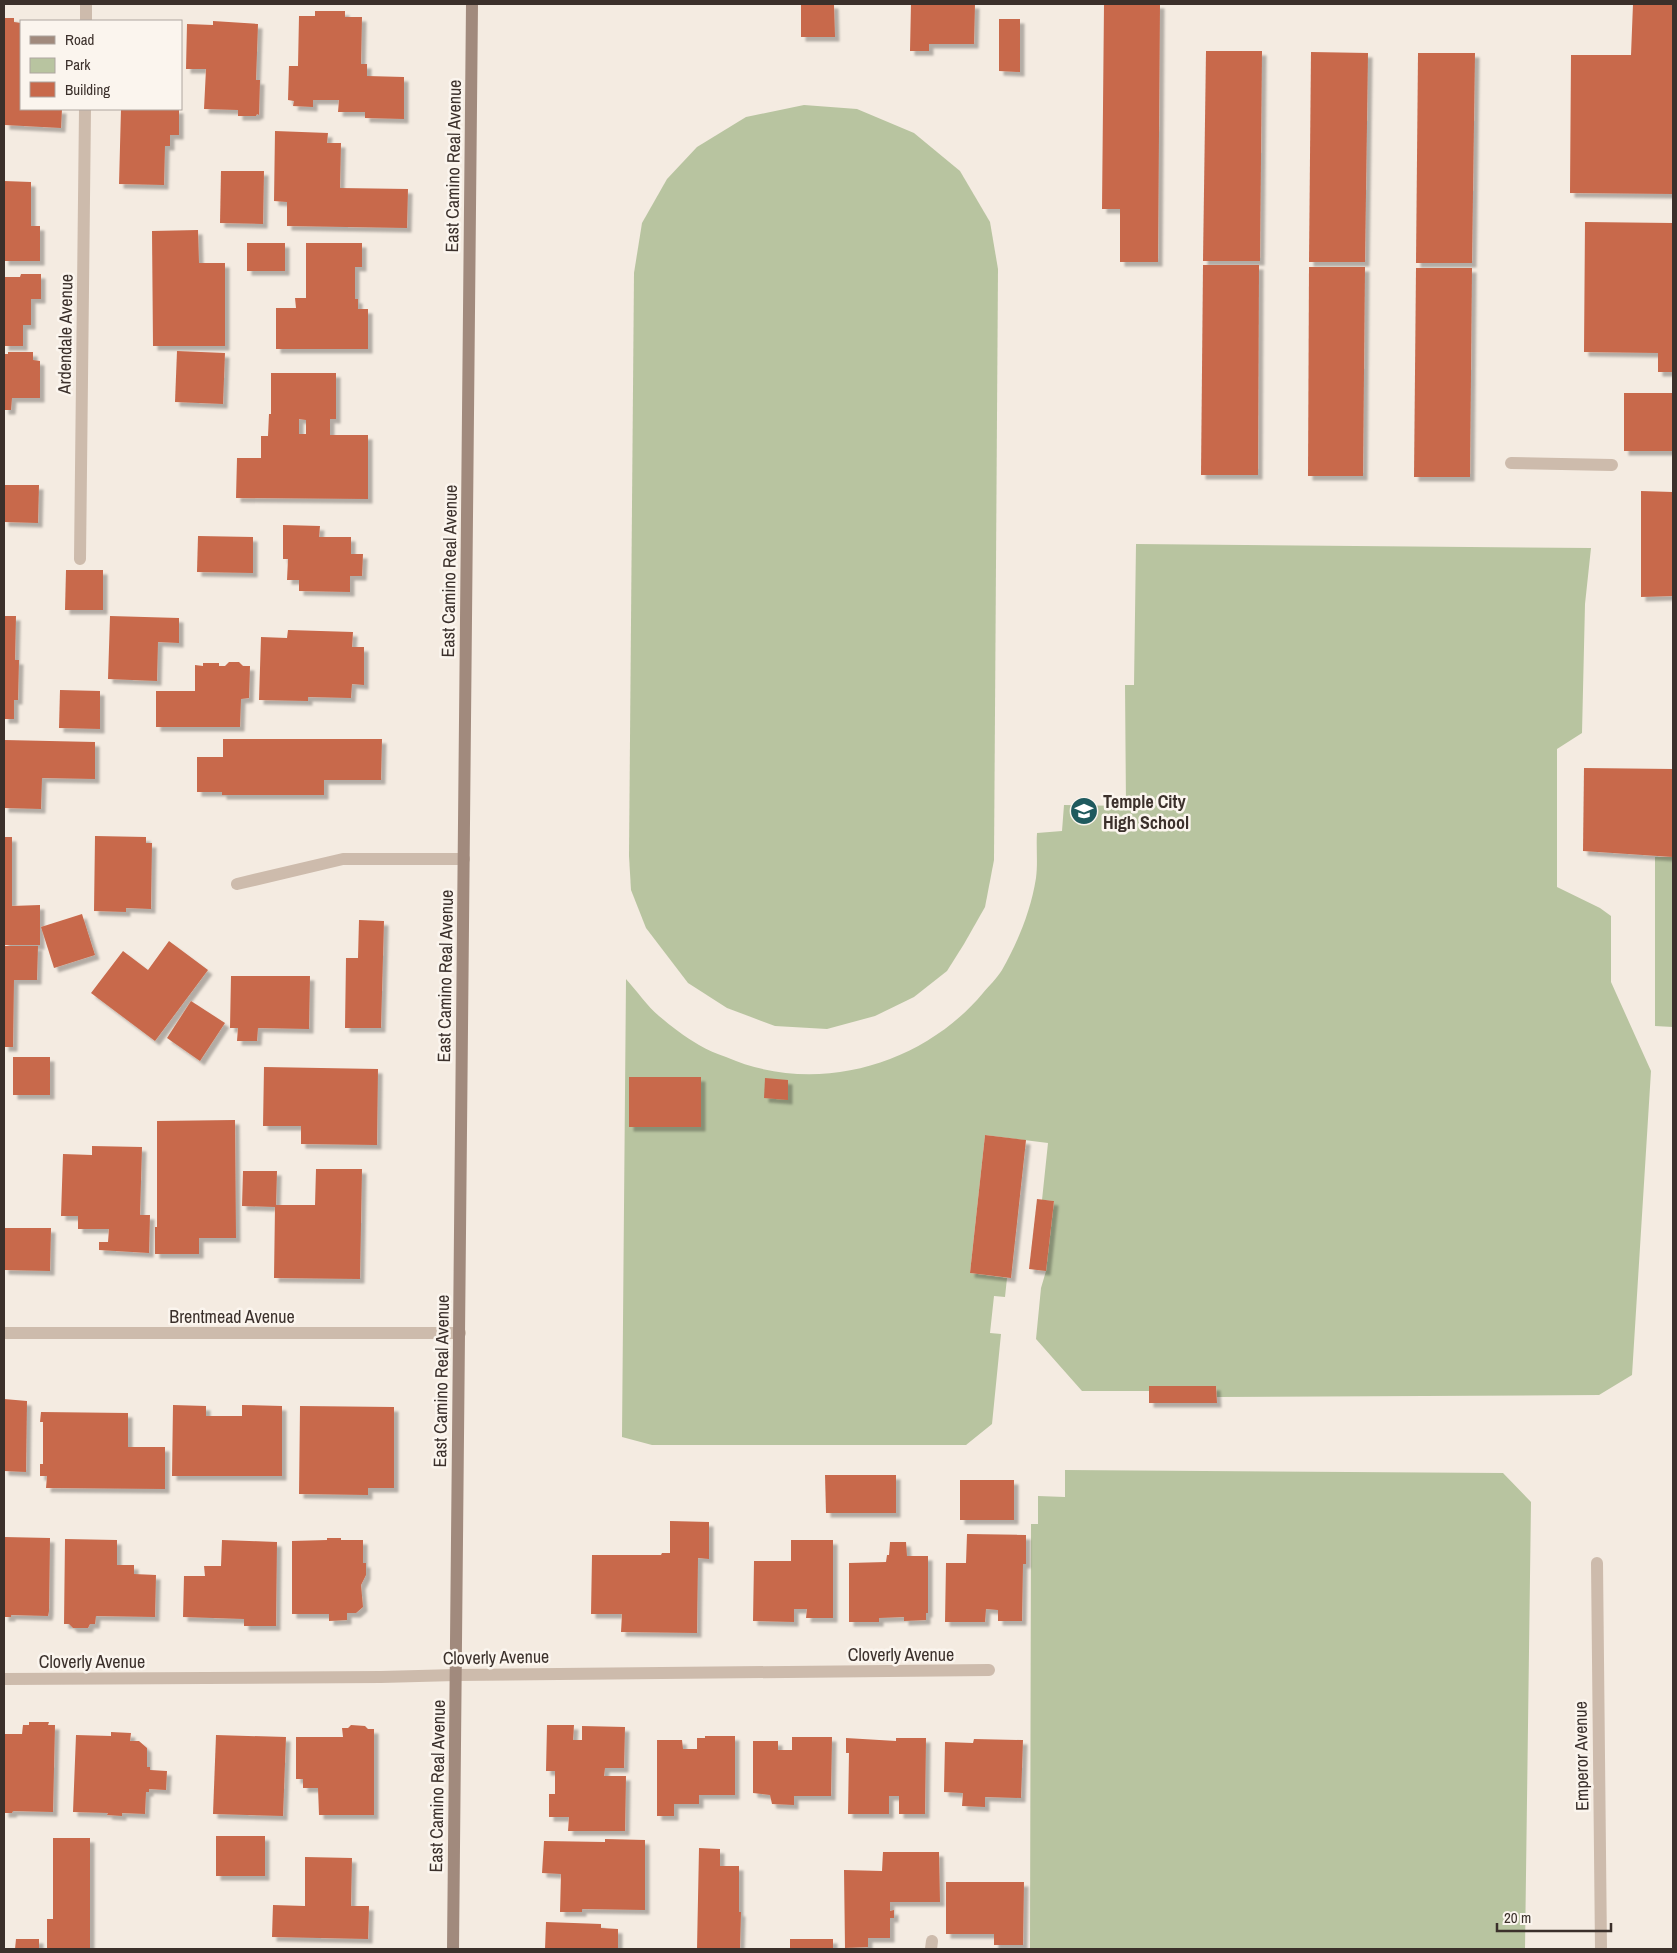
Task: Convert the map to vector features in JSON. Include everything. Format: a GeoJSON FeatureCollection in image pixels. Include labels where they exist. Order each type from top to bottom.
{"type":"FeatureCollection","features":[{"type":"Feature","properties":{"kind":"street"},"geometry":{"type":"LineString","coordinates":[[86,4],[86,20]]}},
{"type":"Feature","properties":{"kind":"street","name":"East Camino Real Avenue"},"geometry":{"type":"LineString","coordinates":[[453,1949],[472,4]]}},
{"type":"Feature","properties":{"kind":"street","name":"Ardendale Avenue"},"geometry":{"type":"LineString","coordinates":[[80,559],[84,110]]}},
{"type":"Feature","properties":{"kind":"street"},"geometry":{"type":"LineString","coordinates":[[1511,463],[1612,464]]}},
{"type":"Feature","properties":{"kind":"street"},"geometry":{"type":"LineString","coordinates":[[238,884],[343,859],[464,859]]}},
{"type":"Feature","properties":{"kind":"street","name":"Brentmead Avenue"},"geometry":{"type":"LineString","coordinates":[[4,1333],[460,1333]]}},
{"type":"Feature","properties":{"kind":"street","name":"Emperor Avenue"},"geometry":{"type":"LineString","coordinates":[[1597,1563],[1601,1949]]}},
{"type":"Feature","properties":{"kind":"street","name":"Cloverly Avenue"},"geometry":{"type":"LineString","coordinates":[[4,1679],[990,1670]]}},
{"type":"Feature","properties":{"kind":"green space"},"geometry":{"type":"Polygon","coordinates":[[[804,105],[857,109],[914,133],[960,171],[990,222],[998,269],[994,860],[985,907],[947,971],[914,997],[875,1016],[827,1029],[775,1026],[727,1008],[688,983],[646,928],[631,890],[629,856],[634,273],[642,223],[667,179],[697,147],[746,117],[804,105]]]}},
{"type":"Feature","properties":{"kind":"green space"},"geometry":{"type":"Polygon","coordinates":[[[1136,544],[1591,548],[1585,604],[1582,733],[1557,749],[1557,887],[1600,908],[1611,916],[1611,982],[1651,1071],[1632,1375],[1599,1395],[1217,1397],[1216,1386],[1150,1386],[1150,1391],[1082,1391],[1036,1339],[1041,1288],[1046,1271],[1054,1201],[1042,1200],[1048,1143],[985,1135],[970,1273],[1007,1278],[1005,1297],[994,1296],[990,1333],[1001,1334],[992,1424],[966,1445],[652,1445],[622,1437],[626,979],[659,1016],[702,1047],[719,1055],[760,1068],[795,1074],[830,1073],[865,1067],[898,1056],[930,1039],[958,1018],[1000,973],[1018,937],[1031,902],[1036,878],[1037,833],[1062,831],[1064,805],[1126,806],[1125,685],[1134,685],[1136,544]]]}},
{"type":"Feature","properties":{"kind":"green space"},"geometry":{"type":"Polygon","coordinates":[[[1655,857],[1673,857],[1673,1027],[1655,1026],[1655,857]]]}},
{"type":"Feature","properties":{"kind":"green space"},"geometry":{"type":"Polygon","coordinates":[[[1065,1470],[1503,1473],[1531,1502],[1525,1949],[1030,1949],[1031,1524],[1038,1524],[1038,1496],[1065,1497],[1065,1470]]]}},
{"type":"Feature","properties":{"kind":"building"},"geometry":{"type":"Polygon","coordinates":[[[801,4],[834,4],[835,37],[801,37],[801,4]]]}},
{"type":"Feature","properties":{"kind":"building"},"geometry":{"type":"Polygon","coordinates":[[[911,4],[975,4],[974,44],[929,44],[929,51],[910,51],[911,4]]]}},
{"type":"Feature","properties":{"kind":"building"},"geometry":{"type":"Polygon","coordinates":[[[1104,4],[1160,4],[1158,262],[1120,262],[1120,209],[1102,209],[1104,4]]]}},
{"type":"Feature","properties":{"kind":"building"},"geometry":{"type":"Polygon","coordinates":[[[1633,4],[1673,4],[1673,194],[1570,193],[1571,55],[1631,55],[1633,4]]]}},
{"type":"Feature","properties":{"kind":"building"},"geometry":{"type":"Polygon","coordinates":[[[315,11],[345,11],[345,17],[362,17],[361,64],[367,64],[367,76],[404,77],[404,119],[365,118],[365,112],[338,112],[339,100],[313,100],[313,107],[293,106],[294,101],[288,100],[289,66],[298,66],[299,16],[315,16],[315,11]]]}},
{"type":"Feature","properties":{"kind":"building"},"geometry":{"type":"Polygon","coordinates":[[[4,18],[14,18],[14,22],[20,23],[20,110],[62,110],[61,128],[5,125],[4,18]]]}},
{"type":"Feature","properties":{"kind":"building"},"geometry":{"type":"Polygon","coordinates":[[[999,19],[1020,19],[1020,72],[999,71],[999,19]]]}},
{"type":"Feature","properties":{"kind":"building"},"geometry":{"type":"Polygon","coordinates":[[[213,21],[258,24],[256,80],[260,80],[259,115],[238,116],[238,110],[204,109],[206,69],[186,69],[187,24],[213,25],[213,21]]]}},
{"type":"Feature","properties":{"kind":"building"},"geometry":{"type":"Polygon","coordinates":[[[1206,51],[1262,51],[1260,261],[1203,261],[1206,51]]]}},
{"type":"Feature","properties":{"kind":"building"},"geometry":{"type":"Polygon","coordinates":[[[1311,52],[1368,53],[1365,262],[1309,262],[1311,52]]]}},
{"type":"Feature","properties":{"kind":"building"},"geometry":{"type":"Polygon","coordinates":[[[1418,53],[1475,53],[1472,263],[1416,263],[1418,53]]]}},
{"type":"Feature","properties":{"kind":"building"},"geometry":{"type":"Polygon","coordinates":[[[121,110],[179,110],[179,135],[170,135],[170,146],[165,146],[164,185],[119,184],[121,110]]]}},
{"type":"Feature","properties":{"kind":"building"},"geometry":{"type":"Polygon","coordinates":[[[275,131],[328,133],[327,143],[341,143],[340,188],[408,189],[407,228],[287,226],[287,202],[274,201],[275,131]]]}},
{"type":"Feature","properties":{"kind":"building"},"geometry":{"type":"Polygon","coordinates":[[[221,171],[264,171],[263,224],[220,223],[221,171]]]}},
{"type":"Feature","properties":{"kind":"building"},"geometry":{"type":"Polygon","coordinates":[[[4,181],[31,182],[31,226],[40,226],[40,261],[4,261],[4,181]]]}},
{"type":"Feature","properties":{"kind":"building"},"geometry":{"type":"Polygon","coordinates":[[[1585,222],[1673,223],[1673,372],[1658,372],[1658,353],[1584,352],[1585,222]]]}},
{"type":"Feature","properties":{"kind":"building"},"geometry":{"type":"Polygon","coordinates":[[[198,230],[199,263],[225,263],[225,346],[153,346],[152,231],[198,230]]]}},
{"type":"Feature","properties":{"kind":"building"},"geometry":{"type":"Polygon","coordinates":[[[247,243],[285,243],[285,271],[247,271],[247,243]]]}},
{"type":"Feature","properties":{"kind":"building"},"geometry":{"type":"Polygon","coordinates":[[[306,243],[362,243],[362,267],[355,267],[355,299],[358,299],[358,309],[368,309],[368,349],[276,349],[276,308],[296,308],[295,298],[306,298],[306,243]]]}},
{"type":"Feature","properties":{"kind":"building"},"geometry":{"type":"Polygon","coordinates":[[[1203,265],[1259,265],[1258,475],[1201,475],[1203,265]]]}},
{"type":"Feature","properties":{"kind":"building"},"geometry":{"type":"Polygon","coordinates":[[[1309,267],[1365,267],[1363,476],[1308,476],[1309,267]]]}},
{"type":"Feature","properties":{"kind":"building"},"geometry":{"type":"Polygon","coordinates":[[[1416,268],[1472,268],[1470,477],[1414,477],[1416,268]]]}},
{"type":"Feature","properties":{"kind":"building"},"geometry":{"type":"Polygon","coordinates":[[[21,274],[41,274],[41,299],[31,299],[31,325],[23,325],[23,346],[4,346],[4,277],[20,277],[21,274]]]}},
{"type":"Feature","properties":{"kind":"building"},"geometry":{"type":"Polygon","coordinates":[[[177,351],[225,353],[223,404],[175,402],[177,351]]]}},
{"type":"Feature","properties":{"kind":"building"},"geometry":{"type":"Polygon","coordinates":[[[8,352],[33,352],[33,360],[40,361],[40,398],[12,398],[11,410],[4,410],[4,354],[8,354],[8,352]]]}},
{"type":"Feature","properties":{"kind":"building"},"geometry":{"type":"Polygon","coordinates":[[[271,373],[336,373],[336,419],[330,419],[330,435],[368,435],[368,499],[236,498],[237,458],[261,458],[261,436],[268,436],[269,414],[271,414],[271,373]],[[299,419],[299,434],[306,434],[306,420],[299,419]]]}},
{"type":"Feature","properties":{"kind":"building"},"geometry":{"type":"Polygon","coordinates":[[[1624,393],[1673,393],[1673,451],[1624,451],[1624,393]]]}},
{"type":"Feature","properties":{"kind":"building"},"geometry":{"type":"Polygon","coordinates":[[[4,485],[39,485],[38,523],[4,522],[4,485]]]}},
{"type":"Feature","properties":{"kind":"building"},"geometry":{"type":"Polygon","coordinates":[[[1641,491],[1673,492],[1673,596],[1641,597],[1641,491]]]}},
{"type":"Feature","properties":{"kind":"building"},"geometry":{"type":"Polygon","coordinates":[[[283,525],[320,526],[319,537],[351,537],[351,554],[363,554],[362,576],[350,576],[350,592],[299,591],[299,580],[287,580],[288,559],[283,559],[283,525]]]}},
{"type":"Feature","properties":{"kind":"building"},"geometry":{"type":"Polygon","coordinates":[[[198,536],[253,537],[253,573],[197,572],[198,536]]]}},
{"type":"Feature","properties":{"kind":"building"},"geometry":{"type":"Polygon","coordinates":[[[66,570],[103,570],[103,610],[65,610],[66,570]]]}},
{"type":"Feature","properties":{"kind":"building"},"geometry":{"type":"Polygon","coordinates":[[[4,616],[16,616],[15,660],[19,660],[18,700],[14,700],[14,719],[4,719],[4,616]]]}},
{"type":"Feature","properties":{"kind":"building"},"geometry":{"type":"Polygon","coordinates":[[[110,616],[179,618],[179,643],[158,642],[157,681],[108,679],[110,616]]]}},
{"type":"Feature","properties":{"kind":"building"},"geometry":{"type":"Polygon","coordinates":[[[288,630],[353,632],[352,647],[364,647],[364,685],[352,684],[351,698],[308,697],[308,701],[259,700],[261,637],[287,638],[288,630]]]}},
{"type":"Feature","properties":{"kind":"building"},"geometry":{"type":"Polygon","coordinates":[[[229,662],[239,662],[243,666],[250,666],[249,698],[241,699],[240,727],[156,727],[156,691],[195,691],[195,665],[203,666],[203,663],[219,663],[219,666],[225,666],[229,662]]]}},
{"type":"Feature","properties":{"kind":"building"},"geometry":{"type":"Polygon","coordinates":[[[60,690],[100,691],[100,729],[59,728],[60,690]]]}},
{"type":"Feature","properties":{"kind":"building"},"geometry":{"type":"Polygon","coordinates":[[[223,739],[382,739],[381,780],[324,780],[324,795],[222,795],[222,792],[197,792],[197,757],[223,757],[223,739]]]}},
{"type":"Feature","properties":{"kind":"building"},"geometry":{"type":"Polygon","coordinates":[[[4,740],[95,742],[95,779],[42,778],[41,809],[4,808],[4,740]]]}},
{"type":"Feature","properties":{"kind":"building"},"geometry":{"type":"Polygon","coordinates":[[[1584,768],[1673,769],[1673,857],[1583,851],[1584,768]]]}},
{"type":"Feature","properties":{"kind":"building"},"geometry":{"type":"Polygon","coordinates":[[[95,836],[146,837],[146,843],[152,843],[151,909],[126,908],[126,912],[94,911],[95,836]]]}},
{"type":"Feature","properties":{"kind":"building"},"geometry":{"type":"Polygon","coordinates":[[[4,837],[12,837],[12,906],[40,905],[40,945],[4,945],[4,837]]]}},
{"type":"Feature","properties":{"kind":"building"},"geometry":{"type":"Polygon","coordinates":[[[82,914],[95,955],[54,968],[41,927],[82,914]]]}},
{"type":"Feature","properties":{"kind":"building"},"geometry":{"type":"Polygon","coordinates":[[[359,920],[384,921],[381,1028],[345,1028],[346,958],[358,958],[359,920]]]}},
{"type":"Feature","properties":{"kind":"building"},"geometry":{"type":"Polygon","coordinates":[[[169,941],[208,970],[155,1041],[91,993],[123,951],[148,970],[169,941]]]}},
{"type":"Feature","properties":{"kind":"building"},"geometry":{"type":"Polygon","coordinates":[[[4,946],[38,946],[37,980],[14,980],[13,1047],[4,1047],[4,946]]]}},
{"type":"Feature","properties":{"kind":"building"},"geometry":{"type":"Polygon","coordinates":[[[231,976],[310,976],[309,1029],[258,1028],[257,1041],[237,1041],[238,1028],[230,1028],[231,976]]]}},
{"type":"Feature","properties":{"kind":"building"},"geometry":{"type":"Polygon","coordinates":[[[191,1001],[225,1023],[200,1061],[167,1038],[191,1001]]]}},
{"type":"Feature","properties":{"kind":"building"},"geometry":{"type":"Polygon","coordinates":[[[13,1057],[50,1057],[50,1095],[13,1095],[13,1057]]]}},
{"type":"Feature","properties":{"kind":"building"},"geometry":{"type":"Polygon","coordinates":[[[264,1067],[378,1069],[377,1145],[301,1144],[301,1126],[263,1126],[264,1067]]]}},
{"type":"Feature","properties":{"kind":"building"},"geometry":{"type":"Polygon","coordinates":[[[629,1077],[701,1077],[701,1127],[629,1127],[629,1077]]]}},
{"type":"Feature","properties":{"kind":"building"},"geometry":{"type":"Polygon","coordinates":[[[765,1078],[788,1080],[788,1100],[764,1098],[765,1078]]]}},
{"type":"Feature","properties":{"kind":"building"},"geometry":{"type":"Polygon","coordinates":[[[235,1120],[236,1238],[199,1238],[199,1254],[155,1254],[155,1227],[157,1227],[157,1121],[235,1120]]]}},
{"type":"Feature","properties":{"kind":"building"},"geometry":{"type":"Polygon","coordinates":[[[985,1135],[1026,1140],[1011,1278],[970,1273],[985,1135]]]}},
{"type":"Feature","properties":{"kind":"building"},"geometry":{"type":"Polygon","coordinates":[[[92,1146],[142,1147],[140,1215],[150,1215],[149,1253],[99,1250],[99,1242],[108,1242],[109,1229],[78,1229],[78,1216],[61,1216],[63,1154],[92,1155],[92,1146]]]}},
{"type":"Feature","properties":{"kind":"building"},"geometry":{"type":"Polygon","coordinates":[[[316,1169],[362,1169],[360,1279],[274,1278],[275,1207],[242,1206],[243,1171],[277,1171],[276,1205],[315,1205],[316,1169]]]}},
{"type":"Feature","properties":{"kind":"building"},"geometry":{"type":"Polygon","coordinates":[[[1037,1199],[1054,1201],[1046,1271],[1029,1269],[1037,1199]]]}},
{"type":"Feature","properties":{"kind":"building"},"geometry":{"type":"Polygon","coordinates":[[[4,1228],[51,1228],[50,1271],[4,1270],[4,1228]]]}},
{"type":"Feature","properties":{"kind":"building"},"geometry":{"type":"Polygon","coordinates":[[[1149,1386],[1216,1386],[1217,1403],[1149,1403],[1149,1386]]]}},
{"type":"Feature","properties":{"kind":"building"},"geometry":{"type":"Polygon","coordinates":[[[4,1399],[27,1401],[26,1472],[4,1471],[4,1399]]]}},
{"type":"Feature","properties":{"kind":"building"},"geometry":{"type":"Polygon","coordinates":[[[173,1405],[206,1406],[206,1416],[242,1416],[242,1405],[282,1406],[282,1476],[172,1476],[173,1405]]]}},
{"type":"Feature","properties":{"kind":"building"},"geometry":{"type":"Polygon","coordinates":[[[300,1406],[394,1407],[394,1488],[368,1488],[368,1495],[299,1494],[300,1406]]]}},
{"type":"Feature","properties":{"kind":"building"},"geometry":{"type":"Polygon","coordinates":[[[41,1412],[128,1413],[128,1447],[165,1447],[165,1489],[46,1488],[47,1476],[40,1476],[40,1464],[43,1464],[43,1422],[40,1422],[41,1412]]]}},
{"type":"Feature","properties":{"kind":"building"},"geometry":{"type":"Polygon","coordinates":[[[825,1475],[896,1475],[896,1513],[826,1513],[825,1475]]]}},
{"type":"Feature","properties":{"kind":"building"},"geometry":{"type":"Polygon","coordinates":[[[960,1480],[1014,1480],[1014,1520],[960,1520],[960,1480]]]}},
{"type":"Feature","properties":{"kind":"building"},"geometry":{"type":"Polygon","coordinates":[[[670,1521],[709,1522],[709,1559],[698,1558],[697,1633],[621,1632],[622,1614],[591,1614],[592,1555],[661,1555],[662,1553],[670,1553],[670,1521]]]}},
{"type":"Feature","properties":{"kind":"building"},"geometry":{"type":"Polygon","coordinates":[[[967,1534],[1026,1535],[1026,1564],[1023,1564],[1022,1621],[998,1621],[998,1610],[986,1609],[985,1622],[945,1622],[946,1563],[966,1563],[967,1534]]]}},
{"type":"Feature","properties":{"kind":"building"},"geometry":{"type":"Polygon","coordinates":[[[4,1537],[50,1538],[48,1616],[11,1615],[11,1617],[4,1617],[4,1537]]]}},
{"type":"Feature","properties":{"kind":"building"},"geometry":{"type":"Polygon","coordinates":[[[327,1538],[363,1540],[363,1563],[366,1563],[366,1575],[361,1585],[363,1607],[356,1613],[347,1613],[347,1620],[329,1621],[329,1614],[292,1614],[292,1541],[327,1540],[327,1538]]]}},
{"type":"Feature","properties":{"kind":"building"},"geometry":{"type":"Polygon","coordinates":[[[65,1539],[117,1540],[117,1565],[134,1565],[134,1574],[156,1575],[155,1617],[96,1616],[95,1624],[90,1624],[88,1628],[73,1628],[69,1624],[64,1624],[65,1539]]]}},
{"type":"Feature","properties":{"kind":"building"},"geometry":{"type":"Polygon","coordinates":[[[222,1540],[277,1542],[276,1626],[244,1626],[244,1619],[183,1617],[184,1576],[205,1576],[204,1566],[221,1566],[222,1540]]]}},
{"type":"Feature","properties":{"kind":"building"},"geometry":{"type":"Polygon","coordinates":[[[791,1540],[833,1540],[833,1618],[806,1618],[807,1609],[794,1609],[794,1622],[753,1621],[754,1561],[791,1561],[791,1540]]]}},
{"type":"Feature","properties":{"kind":"building"},"geometry":{"type":"Polygon","coordinates":[[[890,1542],[906,1542],[907,1556],[928,1556],[928,1613],[926,1613],[926,1620],[904,1621],[904,1617],[879,1618],[879,1622],[849,1622],[849,1563],[886,1562],[887,1555],[889,1555],[890,1542]]]}},
{"type":"Feature","properties":{"kind":"building"},"geometry":{"type":"Polygon","coordinates":[[[29,1722],[49,1722],[48,1725],[55,1725],[53,1812],[13,1811],[12,1813],[4,1813],[4,1734],[22,1734],[23,1725],[29,1725],[29,1722]]]}},
{"type":"Feature","properties":{"kind":"building"},"geometry":{"type":"Polygon","coordinates":[[[351,1725],[374,1729],[374,1815],[319,1815],[318,1788],[303,1788],[303,1779],[296,1779],[296,1737],[343,1737],[342,1728],[348,1728],[351,1725]]]}},
{"type":"Feature","properties":{"kind":"building"},"geometry":{"type":"Polygon","coordinates":[[[547,1725],[574,1725],[573,1740],[582,1740],[582,1726],[625,1727],[624,1768],[605,1768],[604,1776],[626,1776],[625,1831],[568,1831],[569,1817],[549,1817],[549,1794],[555,1794],[555,1771],[546,1771],[547,1725]]]}},
{"type":"Feature","properties":{"kind":"building"},"geometry":{"type":"Polygon","coordinates":[[[111,1732],[131,1733],[130,1741],[139,1741],[147,1748],[147,1767],[150,1767],[150,1770],[167,1771],[166,1790],[149,1789],[149,1792],[146,1792],[145,1814],[122,1813],[122,1816],[107,1815],[108,1813],[73,1812],[76,1735],[111,1736],[111,1732]]]}},
{"type":"Feature","properties":{"kind":"building"},"geometry":{"type":"Polygon","coordinates":[[[216,1735],[286,1737],[283,1816],[213,1814],[216,1735]]]}},
{"type":"Feature","properties":{"kind":"building"},"geometry":{"type":"Polygon","coordinates":[[[705,1736],[735,1736],[735,1795],[699,1795],[699,1804],[674,1804],[674,1816],[657,1816],[657,1740],[682,1740],[683,1749],[697,1749],[697,1738],[705,1738],[705,1736]]]}},
{"type":"Feature","properties":{"kind":"building"},"geometry":{"type":"Polygon","coordinates":[[[792,1737],[832,1737],[831,1796],[794,1796],[794,1805],[772,1804],[770,1795],[753,1793],[753,1741],[778,1741],[778,1750],[792,1750],[792,1737]]]}},
{"type":"Feature","properties":{"kind":"building"},"geometry":{"type":"Polygon","coordinates":[[[846,1738],[896,1741],[896,1738],[926,1738],[925,1814],[899,1814],[899,1796],[889,1796],[889,1814],[848,1814],[849,1753],[846,1753],[846,1738]]]}},
{"type":"Feature","properties":{"kind":"building"},"geometry":{"type":"Polygon","coordinates":[[[974,1739],[1023,1740],[1021,1798],[985,1797],[985,1807],[962,1806],[963,1793],[944,1792],[945,1742],[973,1743],[974,1739]]]}},
{"type":"Feature","properties":{"kind":"building"},"geometry":{"type":"Polygon","coordinates":[[[216,1836],[265,1836],[265,1876],[216,1876],[216,1836]]]}},
{"type":"Feature","properties":{"kind":"building"},"geometry":{"type":"Polygon","coordinates":[[[53,1838],[90,1838],[90,1949],[47,1949],[47,1919],[53,1919],[53,1838]]]}},
{"type":"Feature","properties":{"kind":"building"},"geometry":{"type":"Polygon","coordinates":[[[605,1839],[645,1840],[645,1910],[582,1909],[582,1912],[560,1912],[561,1874],[542,1873],[544,1841],[605,1842],[605,1839]]]}},
{"type":"Feature","properties":{"kind":"building"},"geometry":{"type":"Polygon","coordinates":[[[699,1848],[720,1849],[720,1866],[739,1866],[740,1949],[697,1949],[699,1848]]]}},
{"type":"Feature","properties":{"kind":"building"},"geometry":{"type":"Polygon","coordinates":[[[883,1852],[939,1852],[940,1902],[890,1902],[890,1911],[894,1910],[894,1918],[890,1918],[890,1938],[868,1938],[868,1947],[845,1948],[844,1870],[882,1871],[883,1852]]]}},
{"type":"Feature","properties":{"kind":"building"},"geometry":{"type":"Polygon","coordinates":[[[305,1857],[352,1858],[351,1906],[369,1906],[368,1939],[272,1937],[273,1905],[305,1906],[305,1857]]]}},
{"type":"Feature","properties":{"kind":"building"},"geometry":{"type":"Polygon","coordinates":[[[946,1882],[1024,1882],[1023,1945],[994,1945],[994,1934],[946,1934],[946,1882]]]}},
{"type":"Feature","properties":{"kind":"building"},"geometry":{"type":"Polygon","coordinates":[[[546,1922],[601,1924],[601,1928],[618,1929],[618,1949],[545,1949],[546,1922]]]}},
{"type":"Feature","properties":{"kind":"building"},"geometry":{"type":"Polygon","coordinates":[[[16,1939],[39,1939],[39,1949],[15,1949],[16,1939]]]}},
{"type":"Feature","properties":{"kind":"building"},"geometry":{"type":"Polygon","coordinates":[[[790,1939],[833,1939],[833,1949],[790,1949],[790,1939]]]}},
{"type":"Feature","properties":{"kind":"place","name":"Temple City High School"},"geometry":{"type":"Point","coordinates":[1084,811]}}]}
